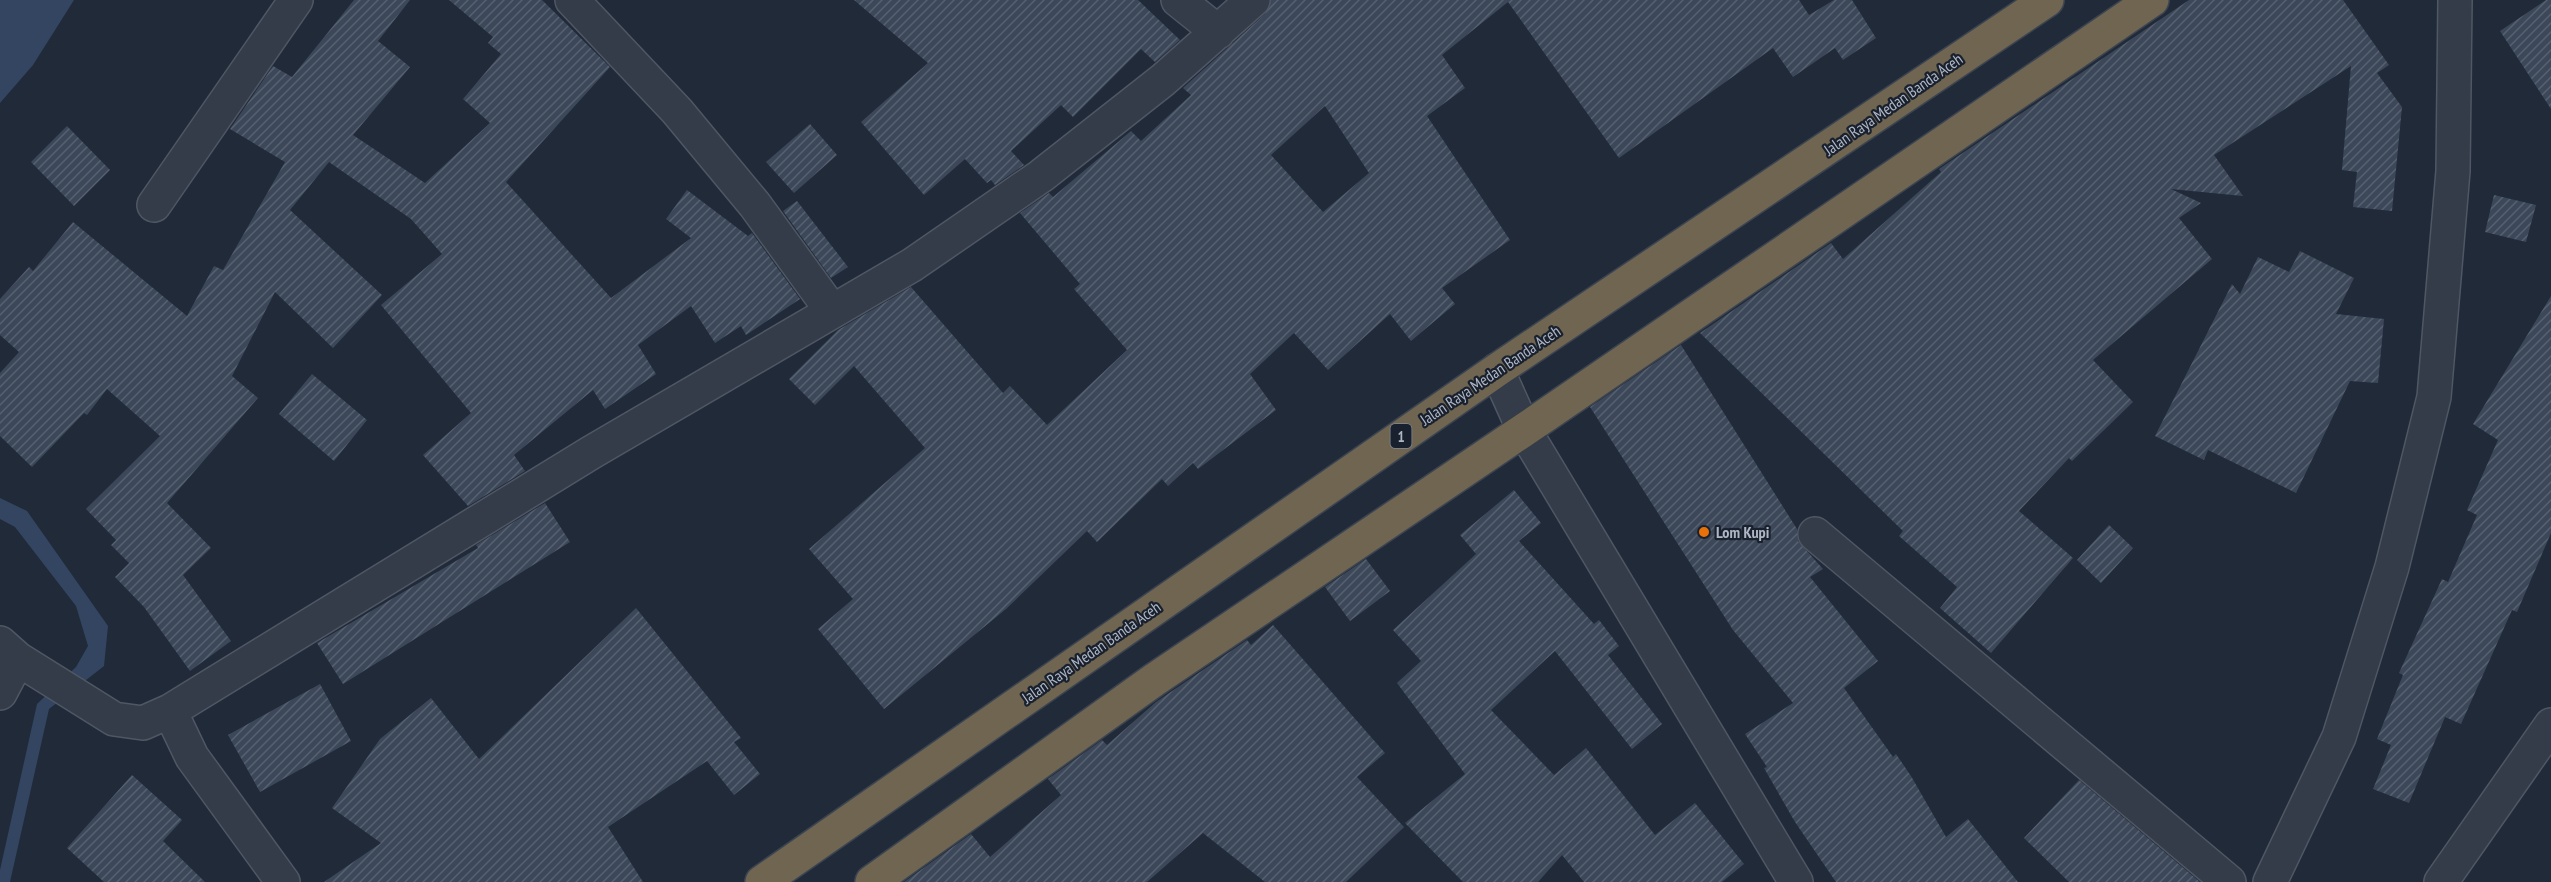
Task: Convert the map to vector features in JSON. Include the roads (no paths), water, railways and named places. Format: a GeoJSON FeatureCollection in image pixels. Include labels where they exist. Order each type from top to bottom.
{"type":"FeatureCollection","features":[{"type":"Feature","properties":{"kind":"highway","name":"Jalan Raya Medan Banda Aceh"},"geometry":{"type":"LineString","coordinates":[[762,882],[1497,370],[2047,0]]}},
{"type":"Feature","properties":{"kind":"highway"},"geometry":{"type":"LineString","coordinates":[[872,882],[1154,680],[2152,0]]}},
{"type":"Feature","properties":{"kind":"street"},"geometry":{"type":"LineString","coordinates":[[154,205],[296,0]]}},
{"type":"Feature","properties":{"kind":"street"},"geometry":{"type":"LineString","coordinates":[[572,0],[677,111],[754,205],[832,311]]}},
{"type":"Feature","properties":{"kind":"street"},"geometry":{"type":"LineString","coordinates":[[1178,0],[1218,32]]}},
{"type":"Feature","properties":{"kind":"street"},"geometry":{"type":"LineString","coordinates":[[0,693],[9,651],[114,719],[143,723],[170,711],[592,452],[912,265],[985,216],[1154,87],[1253,0]]}},
{"type":"Feature","properties":{"kind":"street"},"geometry":{"type":"LineString","coordinates":[[2270,882],[2339,737],[2392,567],[2434,397],[2453,171],[2455,0]]}},
{"type":"Feature","properties":{"kind":"street"},"geometry":{"type":"LineString","coordinates":[[1497,370],[1524,430],[1796,882]]}},
{"type":"Feature","properties":{"kind":"street"},"geometry":{"type":"LineString","coordinates":[[1815,534],[2229,882]]}},
{"type":"Feature","properties":{"kind":"street"},"geometry":{"type":"LineString","coordinates":[[170,711],[192,757],[283,882]]}},
{"type":"Feature","properties":{"kind":"street"},"geometry":{"type":"LineString","coordinates":[[2441,882],[2551,724]]}},
{"type":"Feature","properties":{"kind":"water"},"geometry":{"type":"Polygon","coordinates":[[[0,0],[74,0],[33,65],[0,103],[0,0]]]}},
{"type":"Feature","properties":{"kind":"water"},"geometry":{"type":"Polygon","coordinates":[[[0,498],[27,511],[108,626],[104,666],[49,709],[10,882],[0,882],[0,870],[37,704],[76,667],[88,646],[76,606],[15,527],[0,519],[0,498]]]}},
{"type":"Feature","properties":{"kind":"place","name":"Lom Kupi"},"geometry":{"type":"Point","coordinates":[1704,532]}}]}
